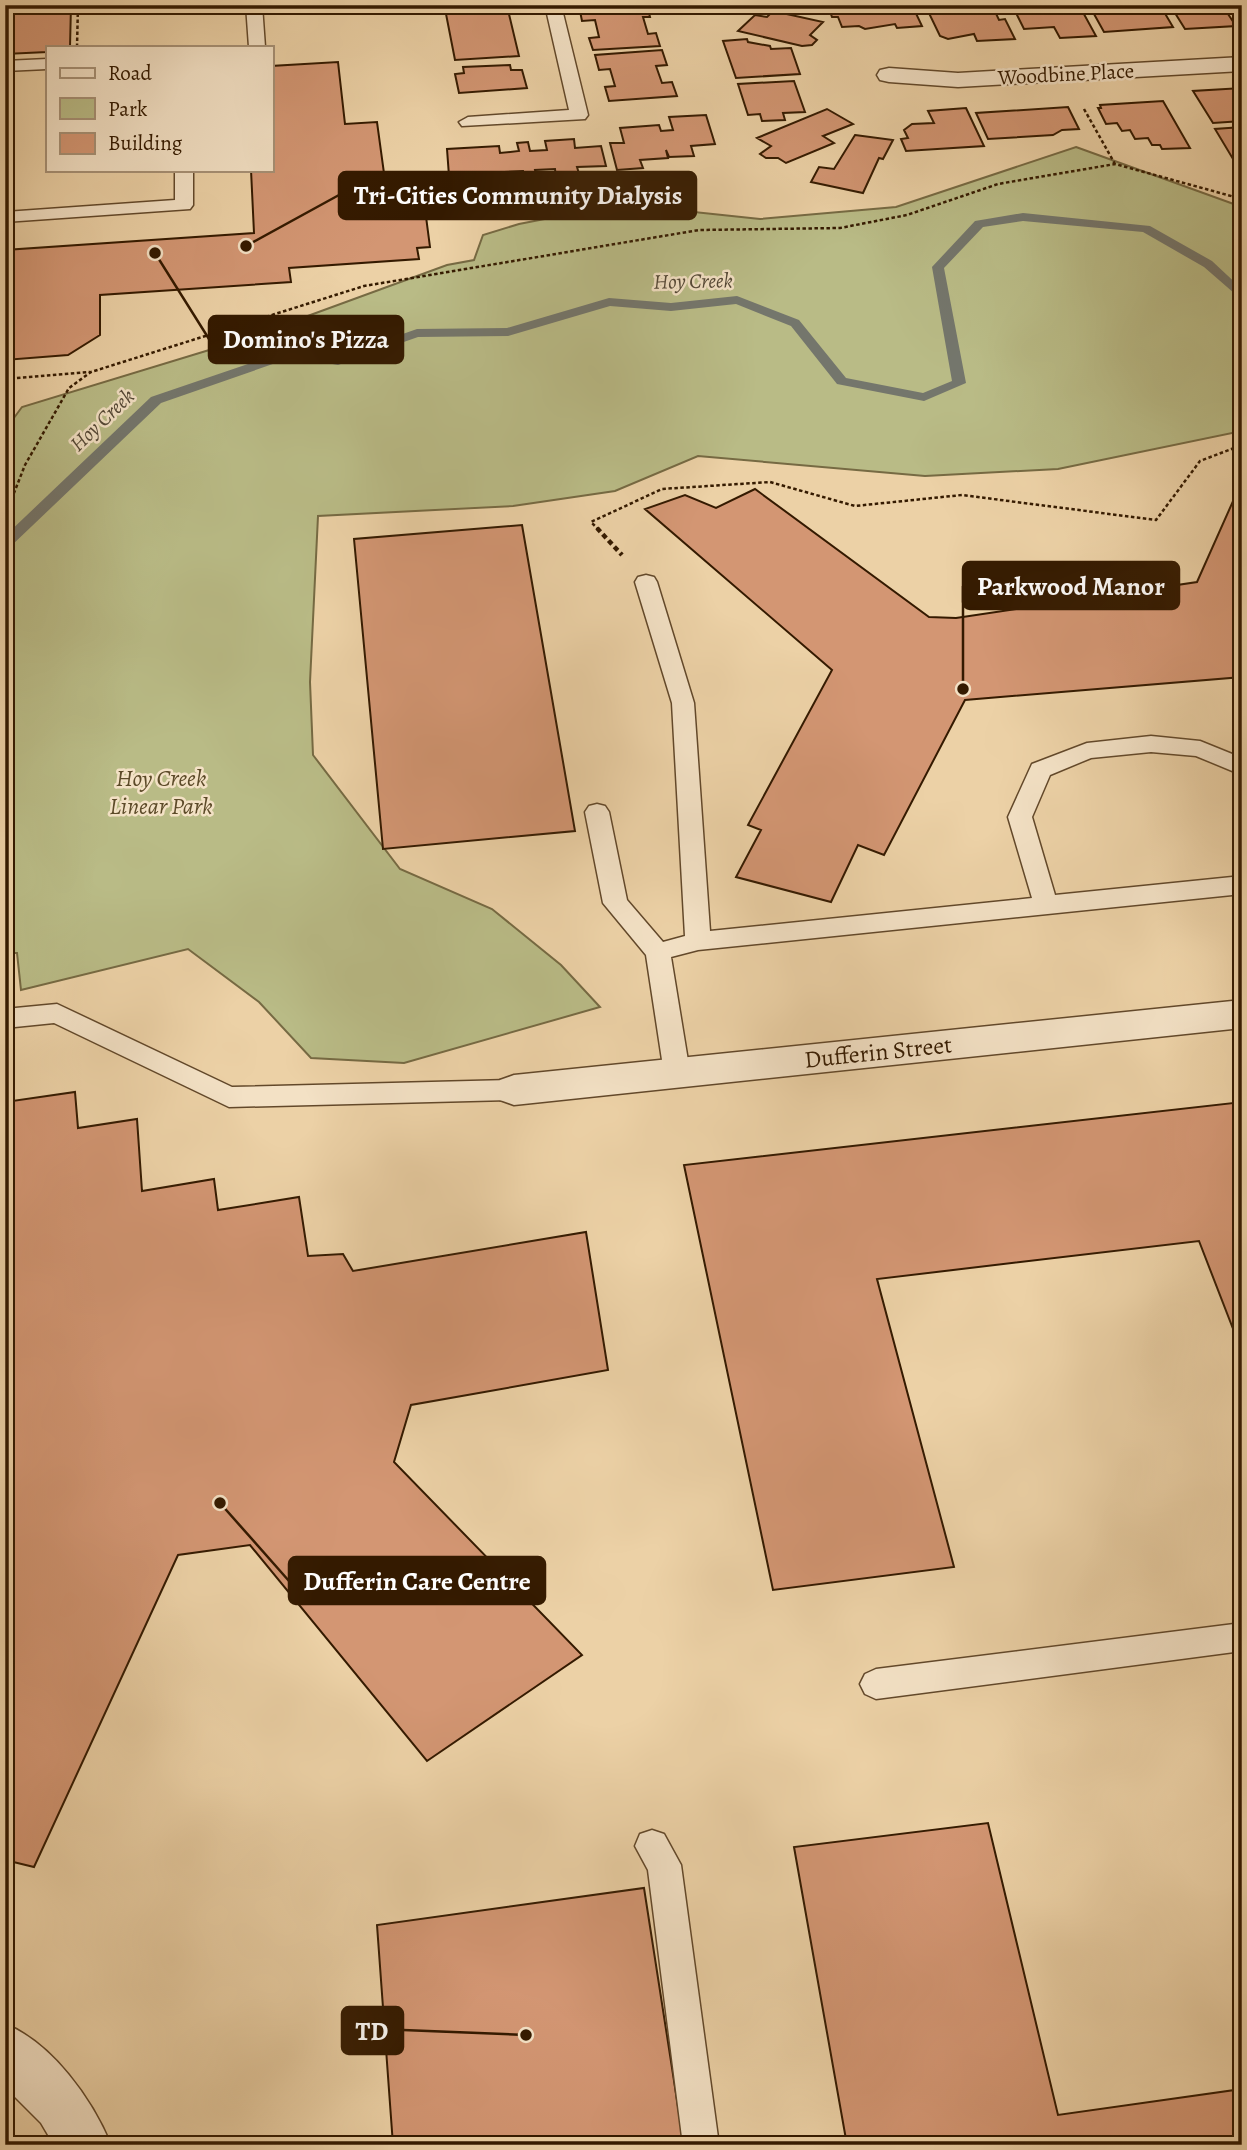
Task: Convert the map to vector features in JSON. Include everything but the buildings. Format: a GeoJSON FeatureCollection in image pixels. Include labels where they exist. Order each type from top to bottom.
{"type":"FeatureCollection","features":[{"type":"Feature","properties":{"kind":"street","name":"Woodbine Place"},"geometry":{"type":"LineString","coordinates":[[889,75],[958,80],[1242,64]]}},
{"type":"Feature","properties":{"kind":"street","name":"Dufferin Street"},"geometry":{"type":"LineString","coordinates":[[514,1090],[1242,1014]]}},
{"type":"Feature","properties":{"kind":"street"},"geometry":{"type":"LineString","coordinates":[[5,2050],[60,2104],[83,2145]]}},
{"type":"Feature","properties":{"kind":"lane"},"geometry":{"type":"LineString","coordinates":[[254,5],[257,46]]}},
{"type":"Feature","properties":{"kind":"lane"},"geometry":{"type":"LineString","coordinates":[[468,122],[579,115],[553,5]]}},
{"type":"Feature","properties":{"kind":"lane"},"geometry":{"type":"LineString","coordinates":[[5,66],[46,64]]}},
{"type":"Feature","properties":{"kind":"lane"},"geometry":{"type":"LineString","coordinates":[[5,217],[184,205],[184,172]]}},
{"type":"Feature","properties":{"kind":"lane"},"geometry":{"type":"LineString","coordinates":[[646,582],[683,703],[698,941]]}},
{"type":"Feature","properties":{"kind":"lane"},"geometry":{"type":"LineString","coordinates":[[1046,905],[1020,817],[1041,770],[1087,751],[1151,744],[1200,749],[1242,766]]}},
{"type":"Feature","properties":{"kind":"lane"},"geometry":{"type":"LineString","coordinates":[[597,812],[615,903],[658,952],[677,1073]]}},
{"type":"Feature","properties":{"kind":"lane"},"geometry":{"type":"LineString","coordinates":[[658,952],[698,941],[1242,885]]}},
{"type":"Feature","properties":{"kind":"lane"},"geometry":{"type":"LineString","coordinates":[[5,1019],[57,1013],[229,1097],[514,1090]]}},
{"type":"Feature","properties":{"kind":"lane"},"geometry":{"type":"LineString","coordinates":[[876,1684],[1242,1637]]}},
{"type":"Feature","properties":{"kind":"lane"},"geometry":{"type":"LineString","coordinates":[[652,1846],[664,1865],[701,2145]]}},
{"type":"Feature","properties":{"kind":"path"},"geometry":{"type":"LineString","coordinates":[[77,46],[78,5]]}},
{"type":"Feature","properties":{"kind":"path"},"geometry":{"type":"LineString","coordinates":[[1065,74],[1115,164]]}},
{"type":"Feature","properties":{"kind":"path"},"geometry":{"type":"LineString","coordinates":[[5,379],[91,372],[364,286],[699,230],[840,228],[907,215],[998,184],[1115,164],[1242,199]]}},
{"type":"Feature","properties":{"kind":"path"},"geometry":{"type":"LineString","coordinates":[[5,516],[25,466],[69,388],[91,372]]}},
{"type":"Feature","properties":{"kind":"path"},"geometry":{"type":"LineString","coordinates":[[646,582],[591,522],[662,489],[770,482],[855,506],[962,495],[1156,520],[1200,461],[1242,444]]}},
{"type":"Feature","properties":{"kind":"green space","name":"Hoy Creek Linear Park"},"geometry":{"type":"Polygon","coordinates":[[[1076,147],[1242,207],[1242,431],[1058,469],[925,476],[698,456],[615,491],[513,506],[318,516],[310,682],[313,755],[400,869],[492,909],[561,965],[600,1007],[404,1063],[311,1058],[259,1002],[188,949],[21,990],[17,953],[5,953],[5,430],[22,407],[242,340],[447,265],[474,260],[483,235],[519,224],[611,206],[650,216],[694,212],[760,219],[896,207],[1076,147]]]}},
{"type":"Feature","properties":{"kind":"waterway","name":"Hoy Creek"},"geometry":{"type":"LineString","coordinates":[[5,544],[156,400],[292,353],[338,361],[417,333],[508,332],[609,302],[671,307],[737,300],[795,323],[842,381],[924,397],[959,383],[938,267],[979,224],[1023,217],[1146,229],[1208,264],[1242,296]]}},
{"type":"Feature","properties":{"kind":"place","name":"Tri-Cities Community Dialysis"},"geometry":{"type":"Point","coordinates":[246,246]}},
{"type":"Feature","properties":{"kind":"place","name":"Domino's Pizza"},"geometry":{"type":"Point","coordinates":[155,253]}},
{"type":"Feature","properties":{"kind":"place","name":"Parkwood Manor"},"geometry":{"type":"Point","coordinates":[963,689]}},
{"type":"Feature","properties":{"kind":"place","name":"Dufferin Care Centre"},"geometry":{"type":"Point","coordinates":[220,1503]}},
{"type":"Feature","properties":{"kind":"place","name":"TD"},"geometry":{"type":"Point","coordinates":[526,2035]}}]}
